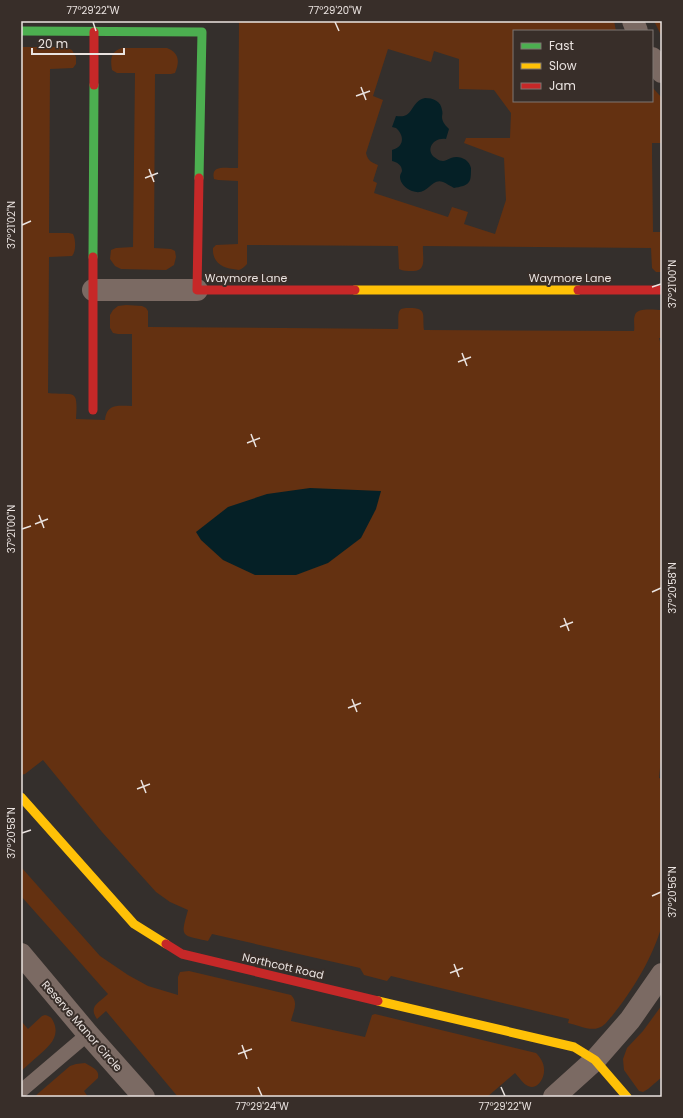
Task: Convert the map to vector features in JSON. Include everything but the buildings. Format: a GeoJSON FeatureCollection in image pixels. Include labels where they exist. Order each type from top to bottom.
{"type":"FeatureCollection","features":[{"type":"Feature","properties":{"kind":"street","name":"Waymore Lane"},"geometry":{"type":"LineString","coordinates":[[21,31],[202,32],[197,290],[662,290]]}},
{"type":"Feature","properties":{"kind":"street"},"geometry":{"type":"LineString","coordinates":[[93,410],[94,32]]}},
{"type":"Feature","properties":{"kind":"street"},"geometry":{"type":"LineString","coordinates":[[653,59],[662,72]]}},
{"type":"Feature","properties":{"kind":"street"},"geometry":{"type":"LineString","coordinates":[[93,290],[197,290]]}},
{"type":"Feature","properties":{"kind":"street","name":"Northcott Road"},"geometry":{"type":"LineString","coordinates":[[21,797],[134,924],[182,954],[574,1047],[595,1060],[628,1097]]}},
{"type":"Feature","properties":{"kind":"street","name":"Reserve Manor Circle"},"geometry":{"type":"LineString","coordinates":[[21,954],[88,1034],[144,1097]]}},
{"type":"Feature","properties":{"kind":"street"},"geometry":{"type":"LineString","coordinates":[[554,1097],[595,1060],[630,1020],[662,974]]}},
{"type":"Feature","properties":{"kind":"lane"},"geometry":{"type":"LineString","coordinates":[[21,1091],[88,1034]]}},
{"type":"Feature","properties":{"kind":"shaded area"},"geometry":{"type":"Polygon","coordinates":[[[239,21],[614,21],[616,30],[513,30],[513,102],[653,102],[653,88],[662,98],[662,143],[652,143],[652,155],[653,232],[662,232],[662,272],[656,272],[652,268],[651,248],[423,246],[423,263],[420,269],[417,271],[405,271],[399,269],[398,246],[247,245],[247,264],[239,270],[229,268],[218,263],[213,253],[213,248],[216,245],[238,244],[238,181],[214,179],[214,174],[217,169],[238,168],[239,21]],[[388,49],[373,96],[383,100],[366,153],[370,161],[378,165],[373,181],[377,183],[374,193],[448,217],[452,207],[468,212],[464,224],[495,234],[506,200],[504,158],[464,143],[466,138],[510,138],[511,113],[494,90],[459,89],[459,59],[434,51],[431,62],[388,49]]]}},
{"type":"Feature","properties":{"kind":"shaded area"},"geometry":{"type":"Polygon","coordinates":[[[654,21],[662,21],[662,37],[654,21]]]}},
{"type":"Feature","properties":{"kind":"shaded area"},"geometry":{"type":"Polygon","coordinates":[[[21,47],[65,47],[72,50],[76,57],[76,64],[73,68],[50,69],[49,233],[73,234],[75,246],[72,256],[49,257],[48,393],[73,395],[76,402],[76,419],[105,420],[108,411],[111,408],[118,406],[132,406],[132,334],[113,333],[110,328],[110,315],[118,306],[142,306],[146,308],[148,311],[148,327],[398,329],[400,310],[404,308],[415,308],[419,309],[423,313],[424,330],[634,331],[634,319],[636,312],[643,310],[662,310],[662,338],[659,338],[662,349],[662,749],[659,778],[662,779],[662,925],[642,973],[620,1006],[602,1026],[591,1029],[568,1023],[569,1019],[391,976],[387,981],[364,975],[360,968],[212,934],[208,941],[192,938],[185,934],[184,931],[188,910],[170,902],[156,892],[102,832],[43,760],[25,774],[21,775],[21,744],[23,742],[21,740],[21,47]]]}},
{"type":"Feature","properties":{"kind":"shaded area"},"geometry":{"type":"Polygon","coordinates":[[[122,48],[167,48],[174,52],[178,61],[175,73],[155,74],[154,248],[171,249],[175,251],[176,257],[174,265],[166,270],[121,269],[115,266],[110,259],[111,250],[116,248],[133,247],[135,73],[117,73],[112,70],[111,62],[113,53],[122,48]]]}},
{"type":"Feature","properties":{"kind":"shaded area"},"geometry":{"type":"Polygon","coordinates":[[[21,867],[100,956],[128,975],[148,986],[178,995],[178,977],[180,972],[189,971],[291,995],[295,1001],[295,1004],[291,1021],[365,1037],[372,1015],[375,1014],[536,1053],[544,1067],[542,1079],[538,1085],[532,1087],[524,1084],[515,1073],[487,1097],[178,1097],[106,1011],[97,1019],[94,1008],[98,1002],[108,994],[21,896],[21,867]]]}},
{"type":"Feature","properties":{"kind":"shaded area"},"geometry":{"type":"Polygon","coordinates":[[[662,1005],[662,1077],[643,1092],[639,1091],[624,1070],[623,1059],[627,1048],[643,1031],[662,1005]]]}},
{"type":"Feature","properties":{"kind":"shaded area"},"geometry":{"type":"Polygon","coordinates":[[[45,1015],[51,1018],[54,1023],[54,1038],[46,1049],[21,1071],[21,1021],[28,1029],[45,1015]]]}},
{"type":"Feature","properties":{"kind":"shaded area"},"geometry":{"type":"Polygon","coordinates":[[[85,1063],[95,1069],[98,1073],[98,1078],[84,1091],[88,1097],[34,1097],[70,1066],[85,1063]]]}},
{"type":"Feature","properties":{"kind":"water"},"geometry":{"type":"Polygon","coordinates":[[[425,98],[434,99],[440,104],[444,124],[449,129],[446,139],[437,140],[431,146],[430,149],[433,156],[441,161],[454,157],[460,157],[466,160],[470,165],[470,180],[461,187],[454,188],[444,182],[439,181],[422,191],[412,191],[404,186],[400,179],[402,169],[399,164],[392,161],[392,150],[396,149],[402,141],[399,131],[392,127],[396,116],[406,115],[416,103],[425,98]]]}},
{"type":"Feature","properties":{"kind":"water"},"geometry":{"type":"Polygon","coordinates":[[[310,488],[381,491],[376,509],[361,538],[328,563],[296,575],[255,575],[223,560],[201,540],[196,532],[228,507],[267,494],[310,488]]]}},
{"type":"Feature","properties":{"kind":"traffic: fast"},"geometry":{"type":"LineString","coordinates":[[21,31],[202,32],[199,178]]}},
{"type":"Feature","properties":{"kind":"traffic: fast"},"geometry":{"type":"LineString","coordinates":[[93,257],[94,85]]}},
{"type":"Feature","properties":{"kind":"traffic: slow"},"geometry":{"type":"LineString","coordinates":[[355,290],[578,290]]}},
{"type":"Feature","properties":{"kind":"traffic: slow"},"geometry":{"type":"LineString","coordinates":[[21,797],[134,924],[166,944]]}},
{"type":"Feature","properties":{"kind":"traffic: slow"},"geometry":{"type":"LineString","coordinates":[[378,1001],[574,1047],[595,1060],[627,1097]]}},
{"type":"Feature","properties":{"kind":"traffic: jam"},"geometry":{"type":"LineString","coordinates":[[94,32],[94,85]]}},
{"type":"Feature","properties":{"kind":"traffic: jam"},"geometry":{"type":"LineString","coordinates":[[199,178],[197,290],[355,290]]}},
{"type":"Feature","properties":{"kind":"traffic: jam"},"geometry":{"type":"LineString","coordinates":[[93,257],[93,410]]}},
{"type":"Feature","properties":{"kind":"traffic: jam"},"geometry":{"type":"LineString","coordinates":[[578,290],[662,290]]}},
{"type":"Feature","properties":{"kind":"traffic: jam"},"geometry":{"type":"LineString","coordinates":[[166,944],[182,954],[378,1001]]}}]}
